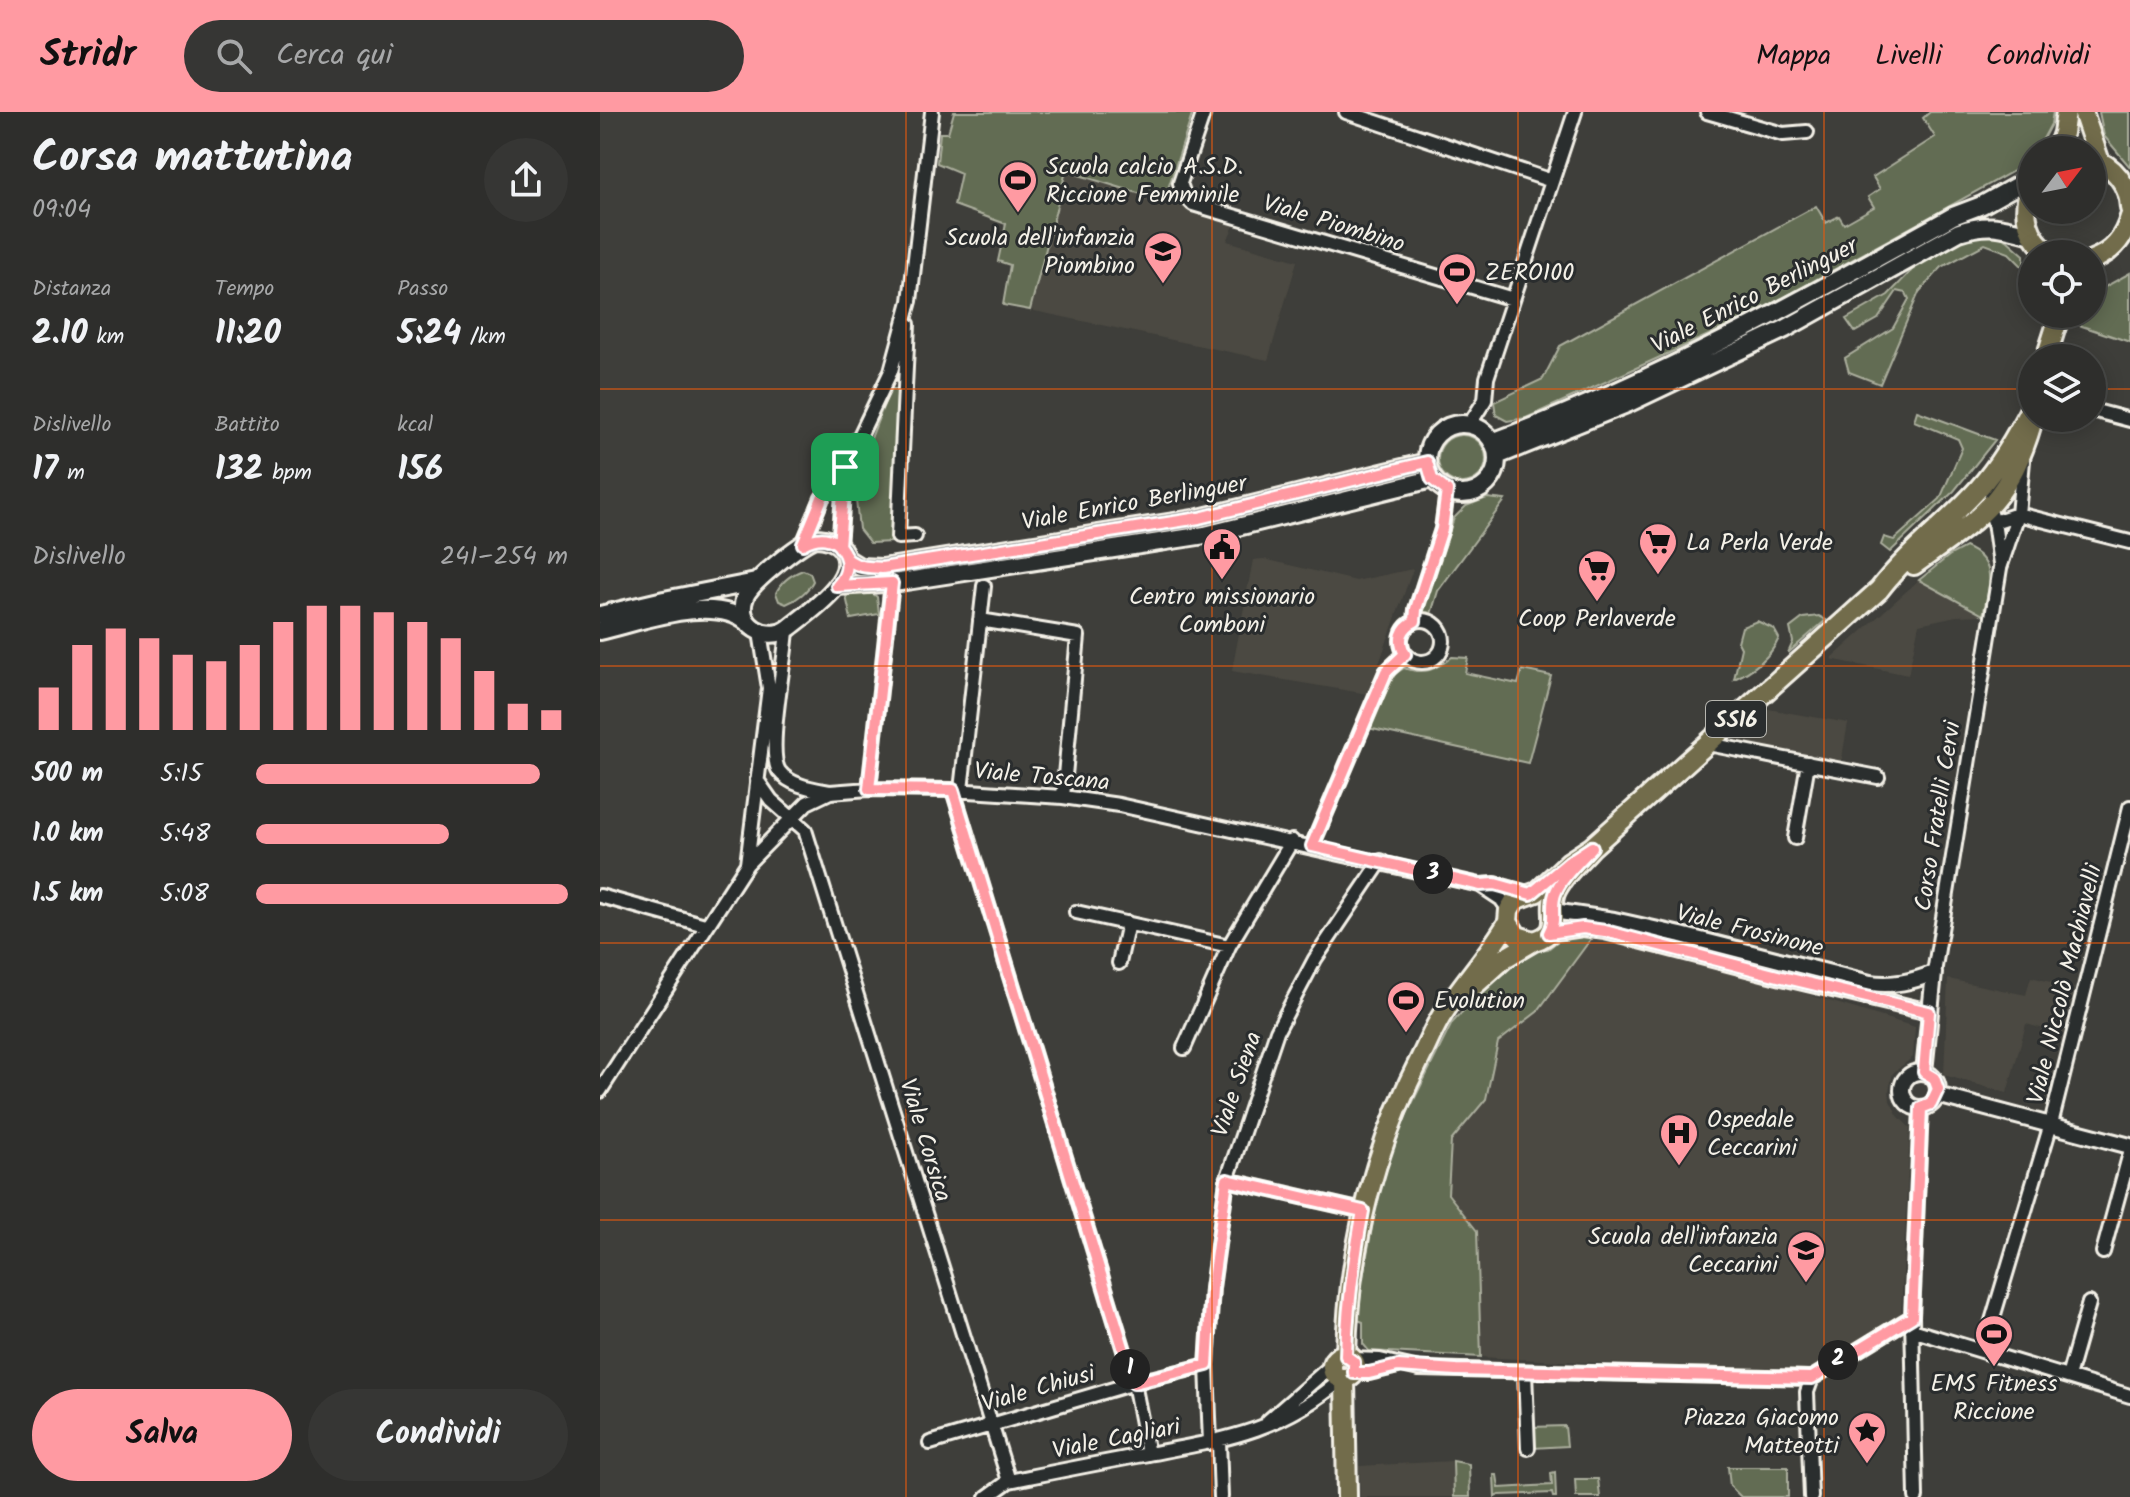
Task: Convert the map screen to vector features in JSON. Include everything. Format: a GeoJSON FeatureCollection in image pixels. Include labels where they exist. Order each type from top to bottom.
{"type":"FeatureCollection","features":[{"type":"Feature","properties":{"kind":"main road"},"geometry":{"type":"LineString","coordinates":[[2062,136],[2066,112]]}},
{"type":"Feature","properties":{"kind":"main road"},"geometry":{"type":"LineString","coordinates":[[2083,112],[2090,136]]}},
{"type":"Feature","properties":{"kind":"main road"},"geometry":{"type":"LineString","coordinates":[[2106,166],[2127,185],[2130,208]]}},
{"type":"Feature","properties":{"kind":"main road","name":"Viale Enrico Berlinguer"},"geometry":{"type":"LineString","coordinates":[[1495,449],[1776,314],[1953,216],[1982,205],[2018,185]]}},
{"type":"Feature","properties":{"kind":"main road","name":"Viale Enrico Berlinguer"},"geometry":{"type":"LineString","coordinates":[[1495,449],[1629,403],[1785,329],[1959,232],[1997,225],[2027,240]]}},
{"type":"Feature","properties":{"kind":"main road"},"geometry":{"type":"LineString","coordinates":[[2106,253],[2117,245],[2129,226]]}},
{"type":"Feature","properties":{"kind":"main road"},"geometry":{"type":"LineString","coordinates":[[1458,424],[1469,425],[1486,434],[1495,449],[1496,468],[1485,486],[1467,494],[1447,491],[1432,479],[1427,462],[1431,441],[1438,433],[1458,424]]}},
{"type":"Feature","properties":{"kind":"main road","name":"SS16"},"geometry":{"type":"LineString","coordinates":[[1443,1014],[1505,958],[1541,937],[1554,922],[1554,895],[1592,847],[1879,590],[1997,467],[2018,430]]}},
{"type":"Feature","properties":{"kind":"main road","name":"SS16"},"geometry":{"type":"LineString","coordinates":[[1879,590],[1991,515],[2024,454],[2030,432]]}},
{"type":"Feature","properties":{"kind":"main road","name":"Viale Enrico Berlinguer"},"geometry":{"type":"LineString","coordinates":[[803,544],[821,538],[860,567],[882,568],[1199,518],[1427,462]]}},
{"type":"Feature","properties":{"kind":"main road","name":"Viale Enrico Berlinguer"},"geometry":{"type":"LineString","coordinates":[[837,586],[892,583],[1205,535],[1432,479]]}},
{"type":"Feature","properties":{"kind":"main road"},"geometry":{"type":"LineString","coordinates":[[754,628],[744,617],[746,594],[756,582],[803,544]]}},
{"type":"Feature","properties":{"kind":"main road"},"geometry":{"type":"LineString","coordinates":[[600,631],[711,608],[742,618],[754,628],[774,634],[787,629],[837,586],[846,574],[843,552]]}},
{"type":"Feature","properties":{"kind":"main road"},"geometry":{"type":"LineString","coordinates":[[600,615],[756,582]]}},
{"type":"Feature","properties":{"kind":"main road","name":"SS16"},"geometry":{"type":"LineString","coordinates":[[1347,1497],[1345,1369],[1351,1275],[1363,1211],[1379,1152],[1400,1097],[1443,1014],[1508,916],[1515,900],[1531,894],[1592,847]]}},
{"type":"Feature","properties":{"kind":"main road"},"geometry":{"type":"LineString","coordinates":[[1531,894],[1547,901],[1553,911]]}},
{"type":"Feature","properties":{"kind":"main road"},"geometry":{"type":"LineString","coordinates":[[1508,916],[1517,936],[1541,937]]}},
{"type":"Feature","properties":{"kind":"street"},"geometry":{"type":"LineString","coordinates":[[915,536],[898,537],[910,301],[932,112]]}},
{"type":"Feature","properties":{"kind":"street","name":"Viale Piombino"},"geometry":{"type":"LineString","coordinates":[[1204,112],[1180,183],[1184,195],[1193,204],[1513,299]]}},
{"type":"Feature","properties":{"kind":"street"},"geometry":{"type":"LineString","coordinates":[[1346,112],[1552,181]]}},
{"type":"Feature","properties":{"kind":"street"},"geometry":{"type":"LineString","coordinates":[[1469,425],[1485,400],[1487,378],[1575,112]]}},
{"type":"Feature","properties":{"kind":"street"},"geometry":{"type":"LineString","coordinates":[[1707,112],[1783,134],[1807,132]]}},
{"type":"Feature","properties":{"kind":"street"},"geometry":{"type":"LineString","coordinates":[[803,544],[822,498],[845,467],[891,371],[910,301]]}},
{"type":"Feature","properties":{"kind":"street"},"geometry":{"type":"LineString","coordinates":[[2106,414],[2130,420]]}},
{"type":"Feature","properties":{"kind":"street","name":"Corso Fratelli Cervi"},"geometry":{"type":"LineString","coordinates":[[1924,1072],[1934,973],[2000,568],[2018,514],[2024,454]]}},
{"type":"Feature","properties":{"kind":"street"},"geometry":{"type":"LineString","coordinates":[[843,552],[845,467]]}},
{"type":"Feature","properties":{"kind":"street","name":"Corso Fratelli Cervi"},"geometry":{"type":"LineString","coordinates":[[1997,467],[1990,491],[2000,568]]}},
{"type":"Feature","properties":{"kind":"street"},"geometry":{"type":"LineString","coordinates":[[1415,621],[1416,609],[1442,529],[1447,491]]}},
{"type":"Feature","properties":{"kind":"street"},"geometry":{"type":"LineString","coordinates":[[1991,515],[2018,514],[2130,542]]}},
{"type":"Feature","properties":{"kind":"street"},"geometry":{"type":"LineString","coordinates":[[869,789],[892,583]]}},
{"type":"Feature","properties":{"kind":"street"},"geometry":{"type":"LineString","coordinates":[[984,586],[957,790],[1134,1383],[1148,1454]]}},
{"type":"Feature","properties":{"kind":"street"},"geometry":{"type":"LineString","coordinates":[[980,620],[1078,636],[1063,797]]}},
{"type":"Feature","properties":{"kind":"street"},"geometry":{"type":"LineString","coordinates":[[1427,620],[1438,627],[1443,637],[1441,650],[1431,660],[1410,659],[1401,648],[1401,635],[1415,621],[1427,620]]}},
{"type":"Feature","properties":{"kind":"street"},"geometry":{"type":"LineString","coordinates":[[747,864],[769,688],[754,628]]}},
{"type":"Feature","properties":{"kind":"street"},"geometry":{"type":"LineString","coordinates":[[787,629],[773,752],[780,772],[798,785],[830,792]]}},
{"type":"Feature","properties":{"kind":"street"},"geometry":{"type":"LineString","coordinates":[[1312,846],[1386,672],[1405,654]]}},
{"type":"Feature","properties":{"kind":"street"},"geometry":{"type":"LineString","coordinates":[[1708,744],[1878,777]]}},
{"type":"Feature","properties":{"kind":"street"},"geometry":{"type":"LineString","coordinates":[[1795,838],[1808,763]]}},
{"type":"Feature","properties":{"kind":"street","name":"Viale Corsica"},"geometry":{"type":"LineString","coordinates":[[757,780],[771,800],[805,830],[1009,1481]]}},
{"type":"Feature","properties":{"kind":"street","name":"Viale Toscana"},"geometry":{"type":"LineString","coordinates":[[600,1091],[747,864],[807,803],[830,792],[957,790],[1063,797],[1156,811],[1531,894]]}},
{"type":"Feature","properties":{"kind":"street","name":"Viale Niccolò Machiavelli"},"geometry":{"type":"LineString","coordinates":[[1983,1351],[2051,1124],[2130,807]]}},
{"type":"Feature","properties":{"kind":"street"},"geometry":{"type":"LineString","coordinates":[[1184,1048],[1229,946],[1292,841]]}},
{"type":"Feature","properties":{"kind":"street","name":"Viale Siena"},"geometry":{"type":"LineString","coordinates":[[1221,1497],[1207,1365],[1212,1288],[1227,1180],[1277,1031],[1315,959],[1381,861]]}},
{"type":"Feature","properties":{"kind":"street","name":"Viale Toscana"},"geometry":{"type":"LineString","coordinates":[[1480,885],[1501,899],[1508,916]]}},
{"type":"Feature","properties":{"kind":"street"},"geometry":{"type":"LineString","coordinates":[[600,896],[705,925]]}},
{"type":"Feature","properties":{"kind":"street","name":"Viale Frosinone"},"geometry":{"type":"LineString","coordinates":[[1553,911],[1681,935],[1870,983],[1900,984],[1934,973]]}},
{"type":"Feature","properties":{"kind":"street"},"geometry":{"type":"LineString","coordinates":[[1076,912],[1229,946]]}},
{"type":"Feature","properties":{"kind":"street"},"geometry":{"type":"LineString","coordinates":[[1119,963],[1128,923]]}},
{"type":"Feature","properties":{"kind":"street","name":"Viale Frosinone"},"geometry":{"type":"LineString","coordinates":[[1541,937],[1583,928],[1605,931],[1929,1012]]}},
{"type":"Feature","properties":{"kind":"street"},"geometry":{"type":"LineString","coordinates":[[1924,1072],[1934,1078],[1937,1095],[1931,1104],[1921,1108],[1909,1104],[1902,1089],[1910,1075],[1924,1072]]}},
{"type":"Feature","properties":{"kind":"street"},"geometry":{"type":"LineString","coordinates":[[1937,1095],[2130,1146]]}},
{"type":"Feature","properties":{"kind":"street"},"geometry":{"type":"LineString","coordinates":[[1916,1497],[1912,1323],[1921,1108]]}},
{"type":"Feature","properties":{"kind":"street"},"geometry":{"type":"LineString","coordinates":[[2103,1252],[2130,1153]]}},
{"type":"Feature","properties":{"kind":"street"},"geometry":{"type":"LineString","coordinates":[[1227,1180],[1363,1211]]}},
{"type":"Feature","properties":{"kind":"street"},"geometry":{"type":"LineString","coordinates":[[2068,1377],[2089,1303]]}},
{"type":"Feature","properties":{"kind":"street"},"geometry":{"type":"LineString","coordinates":[[1912,1323],[1983,1351],[2130,1396]]}},
{"type":"Feature","properties":{"kind":"street"},"geometry":{"type":"LineString","coordinates":[[1345,1369],[1369,1373],[1398,1366],[1812,1378],[1912,1323]]}},
{"type":"Feature","properties":{"kind":"street","name":"Viale Chiusi"},"geometry":{"type":"LineString","coordinates":[[930,1443],[1134,1383],[1207,1365]]}},
{"type":"Feature","properties":{"kind":"street","name":"Viale Cagliari"},"geometry":{"type":"LineString","coordinates":[[987,1497],[1009,1481],[1215,1442],[1257,1430],[1345,1369]]}},
{"type":"Feature","properties":{"kind":"street"},"geometry":{"type":"LineString","coordinates":[[1525,1372],[1528,1448]]}},
{"type":"Feature","properties":{"kind":"street"},"geometry":{"type":"LineString","coordinates":[[1811,1497],[1807,1392],[1812,1378]]}},
{"type":"Feature","properties":{"kind":"shaded area","name":"Scuola dell'infanzia Piombino"},"geometry":{"type":"Polygon","coordinates":[[[1066,171],[1235,223],[1227,241],[1297,261],[1268,360],[1030,310],[1066,171]]]}},
{"type":"Feature","properties":{"kind":"shaded area"},"geometry":{"type":"Polygon","coordinates":[[[1264,559],[1356,581],[1413,569],[1368,694],[1232,671],[1253,560],[1264,559]]]}},
{"type":"Feature","properties":{"kind":"shaded area"},"geometry":{"type":"Polygon","coordinates":[[[1919,580],[1983,615],[1956,616],[1919,624],[1908,675],[1831,659],[1919,580]]]}},
{"type":"Feature","properties":{"kind":"shaded area"},"geometry":{"type":"Polygon","coordinates":[[[1768,709],[1848,723],[1841,763],[1728,741],[1768,709]]]}},
{"type":"Feature","properties":{"kind":"shaded area","name":"Ospedale Ceccarini"},"geometry":{"type":"Polygon","coordinates":[[[1593,936],[1770,983],[1915,1027],[1913,1057],[1893,1073],[1889,1090],[1890,1101],[1898,1116],[1910,1128],[1901,1315],[1812,1367],[1788,1372],[1481,1357],[1477,1232],[1448,1194],[1451,1141],[1486,1099],[1498,1042],[1537,1012],[1593,936]]]}},
{"type":"Feature","properties":{"kind":"shaded area"},"geometry":{"type":"Polygon","coordinates":[[[2031,977],[2074,988],[2063,1034],[2026,1024],[2007,1093],[1944,1075],[1948,979],[2026,995],[2031,977]]]}},
{"type":"Feature","properties":{"kind":"shaded area"},"geometry":{"type":"Polygon","coordinates":[[[1453,1461],[1454,1497],[1360,1497],[1359,1466],[1453,1461]]]}},
{"type":"Feature","properties":{"kind":"green space"},"geometry":{"type":"Polygon","coordinates":[[[954,112],[1193,112],[1164,201],[1066,171],[1030,310],[1003,305],[1010,265],[998,261],[1006,224],[954,205],[961,173],[937,163],[940,133],[948,133],[954,112]]]}},
{"type":"Feature","properties":{"kind":"green space"},"geometry":{"type":"Polygon","coordinates":[[[1930,112],[2053,112],[2045,136],[2018,136],[2018,169],[1746,318],[1526,418],[1507,421],[1496,415],[1494,402],[1543,379],[1560,346],[1816,206],[1826,223],[1839,216],[1844,224],[1874,207],[1868,197],[1880,189],[1873,177],[1935,137],[1923,118],[1930,112]]]}},
{"type":"Feature","properties":{"kind":"green space"},"geometry":{"type":"Polygon","coordinates":[[[2099,112],[2130,112],[2130,167],[2106,136],[2099,112]]]}},
{"type":"Feature","properties":{"kind":"green space"},"geometry":{"type":"Polygon","coordinates":[[[1991,232],[2018,250],[2018,262],[2009,253],[1985,244],[1942,267],[1919,292],[1880,384],[1849,372],[1845,358],[1893,328],[1909,299],[1906,293],[1897,291],[1878,319],[1855,332],[1846,319],[1888,295],[1920,262],[1966,238],[1991,232]]]}},
{"type":"Feature","properties":{"kind":"green space"},"geometry":{"type":"Polygon","coordinates":[[[2130,273],[2130,342],[2088,328],[2106,328],[2106,286],[2130,273]]]}},
{"type":"Feature","properties":{"kind":"green space"},"geometry":{"type":"Polygon","coordinates":[[[890,389],[900,389],[892,542],[870,543],[859,529],[856,500],[848,498],[890,389]]]}},
{"type":"Feature","properties":{"kind":"green space"},"geometry":{"type":"Polygon","coordinates":[[[1917,411],[1995,440],[1954,491],[1890,552],[1881,545],[1884,537],[1894,540],[1940,499],[1962,448],[1958,439],[1914,421],[1917,411]]]}},
{"type":"Feature","properties":{"kind":"green space"},"geometry":{"type":"Polygon","coordinates":[[[1462,435],[1479,442],[1486,459],[1479,476],[1462,483],[1445,476],[1438,459],[1445,442],[1462,435]]]}},
{"type":"Feature","properties":{"kind":"green space"},"geometry":{"type":"Polygon","coordinates":[[[1487,498],[1505,500],[1438,591],[1431,614],[1425,615],[1422,612],[1454,518],[1466,506],[1487,498]]]}},
{"type":"Feature","properties":{"kind":"green space"},"geometry":{"type":"Polygon","coordinates":[[[1965,547],[1983,559],[1987,566],[1989,584],[1983,615],[1919,580],[1965,547]]]}},
{"type":"Feature","properties":{"kind":"green space"},"geometry":{"type":"Polygon","coordinates":[[[803,570],[810,573],[813,581],[808,588],[786,604],[779,601],[776,593],[781,585],[803,570]]]}},
{"type":"Feature","properties":{"kind":"green space"},"geometry":{"type":"Polygon","coordinates":[[[867,589],[877,597],[879,614],[851,619],[846,596],[867,589]]]}},
{"type":"Feature","properties":{"kind":"green space"},"geometry":{"type":"Polygon","coordinates":[[[1819,616],[1826,620],[1788,653],[1793,642],[1790,628],[1803,618],[1819,616]]]}},
{"type":"Feature","properties":{"kind":"green space"},"geometry":{"type":"Polygon","coordinates":[[[1757,621],[1774,629],[1779,638],[1760,663],[1734,679],[1742,627],[1757,621]]]}},
{"type":"Feature","properties":{"kind":"green space"},"geometry":{"type":"Polygon","coordinates":[[[1452,657],[1468,658],[1465,673],[1518,684],[1522,670],[1551,676],[1528,763],[1368,728],[1395,674],[1404,668],[1430,670],[1452,657]]]}},
{"type":"Feature","properties":{"kind":"green space"},"geometry":{"type":"Polygon","coordinates":[[[1583,933],[1593,936],[1537,1012],[1498,1042],[1486,1099],[1451,1141],[1448,1194],[1477,1231],[1481,1357],[1369,1351],[1363,1344],[1363,1322],[1358,1320],[1376,1206],[1396,1136],[1452,1023],[1512,958],[1526,951],[1548,949],[1563,937],[1583,933]]]}},
{"type":"Feature","properties":{"kind":"green space"},"geometry":{"type":"Polygon","coordinates":[[[1565,1426],[1567,1446],[1533,1448],[1531,1427],[1565,1426]]]}},
{"type":"Feature","properties":{"kind":"green space"},"geometry":{"type":"Polygon","coordinates":[[[1453,1461],[1469,1464],[1470,1497],[1454,1497],[1453,1461]]]}},
{"type":"Feature","properties":{"kind":"green space"},"geometry":{"type":"Polygon","coordinates":[[[1728,1467],[1788,1467],[1788,1497],[1741,1497],[1730,1486],[1728,1467]]]}},
{"type":"Feature","properties":{"kind":"green space"},"geometry":{"type":"Polygon","coordinates":[[[1555,1472],[1556,1497],[1552,1493],[1495,1497],[1494,1475],[1497,1475],[1499,1488],[1552,1485],[1551,1473],[1555,1472]]]}},
{"type":"Feature","properties":{"kind":"green space"},"geometry":{"type":"Polygon","coordinates":[[[1575,1479],[1598,1479],[1600,1497],[1576,1497],[1575,1479]]]}},
{"type":"Feature","properties":{"kind":"place","name":"Scuola calcio A.S.D. Riccione Femminile"},"geometry":{"type":"Point","coordinates":[1018,214]}},
{"type":"Feature","properties":{"kind":"place","name":"Scuola dell'infanzia Piombino"},"geometry":{"type":"Point","coordinates":[1163,285]}},
{"type":"Feature","properties":{"kind":"place","name":"ZERO100"},"geometry":{"type":"Point","coordinates":[1457,306]}},
{"type":"Feature","properties":{"kind":"place","name":"La Perla Verde"},"geometry":{"type":"Point","coordinates":[1658,576]}},
{"type":"Feature","properties":{"kind":"place","name":"Centro missionario Comboni"},"geometry":{"type":"Point","coordinates":[1222,581]}},
{"type":"Feature","properties":{"kind":"place","name":"Coop Perlaverde"},"geometry":{"type":"Point","coordinates":[1597,603]}},
{"type":"Feature","properties":{"kind":"place","name":"Evolution"},"geometry":{"type":"Point","coordinates":[1406,1034]}},
{"type":"Feature","properties":{"kind":"place","name":"Ospedale Ceccarini"},"geometry":{"type":"Point","coordinates":[1679,1167]}},
{"type":"Feature","properties":{"kind":"place","name":"Scuola dell'infanzia Ceccarini"},"geometry":{"type":"Point","coordinates":[1806,1284]}},
{"type":"Feature","properties":{"kind":"place","name":"EMS Fitness Riccione"},"geometry":{"type":"Point","coordinates":[1994,1368]}},
{"type":"Feature","properties":{"kind":"place","name":"Piazza Giacomo Matteotti"},"geometry":{"type":"Point","coordinates":[1867,1465]}},
{"type":"Feature","properties":{"kind":"route"},"geometry":{"type":"LineString","coordinates":[[845,467],[822,498],[803,544],[815,538],[828,539],[839,546],[844,552],[847,559],[860,567],[882,568],[1199,518],[1427,462],[1432,479],[1447,491],[1442,529],[1416,609],[1415,621],[1401,635],[1401,648],[1405,654],[1386,672],[1312,846],[1531,894],[1592,847],[1554,895],[1555,917],[1549,933],[1583,928],[1605,931],[1929,1012],[1924,1072],[1934,1078],[1938,1089],[1935,1100],[1921,1108],[1912,1317],[1812,1378],[1398,1366],[1354,1373],[1356,1366],[1346,1356],[1346,1328],[1351,1275],[1363,1211],[1227,1180],[1212,1288],[1207,1365],[1134,1383],[953,790],[869,789],[892,583],[837,586],[847,567],[847,559],[839,546],[845,467]]}}]}
